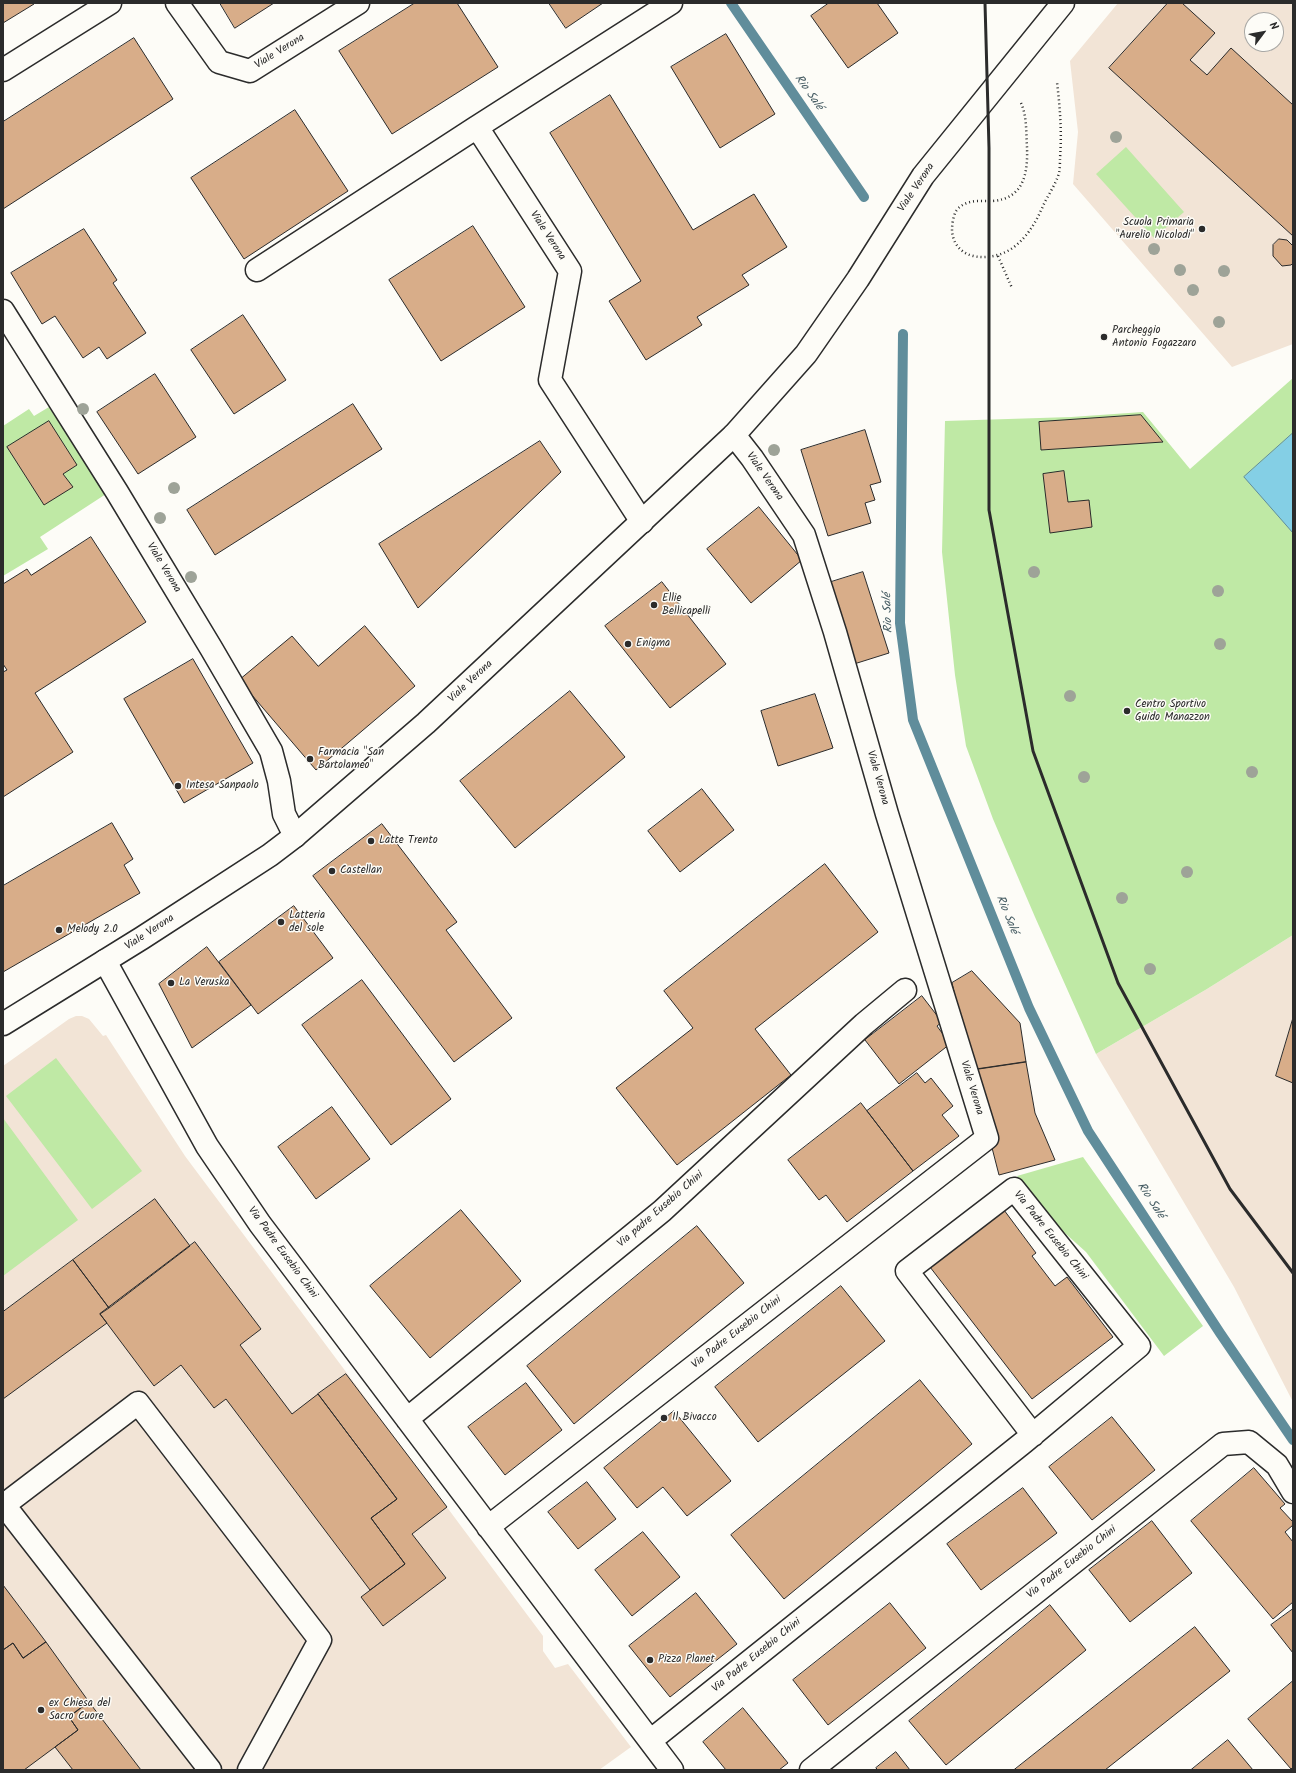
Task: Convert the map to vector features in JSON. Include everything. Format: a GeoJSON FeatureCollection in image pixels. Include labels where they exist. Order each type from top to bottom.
{"type":"FeatureCollection","features":[{"type":"Feature","properties":{"kind":"main road"},"geometry":{"type":"LineString","coordinates":[[3,70],[110,3]]}},
{"type":"Feature","properties":{"kind":"main road","name":"Viale Verona"},"geometry":{"type":"LineString","coordinates":[[177,3],[219,62],[250,71],[358,3]]}},
{"type":"Feature","properties":{"kind":"main road"},"geometry":{"type":"LineString","coordinates":[[257,270],[671,3]]}},
{"type":"Feature","properties":{"kind":"main road","name":"Viale Verona"},"geometry":{"type":"LineString","coordinates":[[3,1024],[105,961],[270,855],[295,836],[426,723],[734,435],[806,354],[858,279],[923,176],[1063,3]]}},
{"type":"Feature","properties":{"kind":"main road","name":"Viale Verona"},"geometry":{"type":"LineString","coordinates":[[477,127],[570,271],[550,380],[642,522]]}},
{"type":"Feature","properties":{"kind":"main road","name":"Viale Verona"},"geometry":{"type":"LineString","coordinates":[[3,311],[117,492],[271,751],[279,781],[284,814],[295,836]]}},
{"type":"Feature","properties":{"kind":"main road","name":"Viale Verona"},"geometry":{"type":"LineString","coordinates":[[734,435],[752,458],[804,535],[835,632],[887,814],[987,1138]]}},
{"type":"Feature","properties":{"kind":"main road","name":"Via Padre Eusebio Chini"},"geometry":{"type":"LineString","coordinates":[[105,961],[207,1146],[260,1224],[672,1770]]}},
{"type":"Feature","properties":{"kind":"main road","name":"Via padre Eusebio Chini"},"geometry":{"type":"LineString","coordinates":[[407,1419],[662,1211],[846,1040],[905,990]]}},
{"type":"Feature","properties":{"kind":"main road","name":"Via Padre Eusebio Chini"},"geometry":{"type":"LineString","coordinates":[[488,1527],[987,1138]]}},
{"type":"Feature","properties":{"kind":"main road","name":"Via Padre Eusebio Chini"},"geometry":{"type":"LineString","coordinates":[[650,1741],[1032,1435],[1139,1346],[1014,1189],[907,1272],[1032,1435]]}},
{"type":"Feature","properties":{"kind":"main road"},"geometry":{"type":"LineString","coordinates":[[210,1770],[4,1505],[138,1403],[320,1640],[249,1770]]}},
{"type":"Feature","properties":{"kind":"main road","name":"Via Padre Eusebio Chini"},"geometry":{"type":"LineString","coordinates":[[811,1770],[1223,1444],[1249,1442],[1277,1465],[1293,1492]]}},
{"type":"Feature","properties":{"kind":"path"},"geometry":{"type":"LineString","coordinates":[[1020,100],[1024,111],[1027,160],[1026,174],[1020,187],[1009,196],[994,201],[973,201],[962,205],[956,212],[952,224],[953,237],[958,248],[967,255],[975,257],[998,256],[1008,252],[1024,240],[1036,222],[1059,173],[1062,135],[1057,82]]}},
{"type":"Feature","properties":{"kind":"path"},"geometry":{"type":"LineString","coordinates":[[998,256],[1012,288]]}},
{"type":"Feature","properties":{"kind":"shaded area","name":"Scuola Primaria \"Aurelio Nicolodi\""},"geometry":{"type":"Polygon","coordinates":[[[1118,3],[1293,3],[1293,344],[1232,367],[1073,184],[1078,132],[1070,61],[1118,3]]]}},
{"type":"Feature","properties":{"kind":"shaded area"},"geometry":{"type":"Polygon","coordinates":[[[1293,935],[1293,1402],[1234,1287],[1096,1054],[1207,989],[1293,935]]]}},
{"type":"Feature","properties":{"kind":"shaded area"},"geometry":{"type":"Polygon","coordinates":[[[76,1016],[82,1016],[89,1019],[103,1036],[106,1035],[185,1156],[543,1636],[543,1651],[555,1668],[568,1664],[631,1747],[599,1770],[3,1770],[3,1066],[69,1019],[76,1016]]]}},
{"type":"Feature","properties":{"kind":"green space"},"geometry":{"type":"Polygon","coordinates":[[[1126,147],[1184,212],[1154,238],[1096,174],[1126,147]]]}},
{"type":"Feature","properties":{"kind":"green space","name":"Centro Sportivo Guido Manazzon"},"geometry":{"type":"Polygon","coordinates":[[[1293,378],[1293,935],[1207,989],[1096,1054],[993,819],[966,746],[955,675],[942,552],[945,421],[1071,417],[1143,412],[1190,469],[1293,378]]]}},
{"type":"Feature","properties":{"kind":"green space"},"geometry":{"type":"Polygon","coordinates":[[[49,407],[106,494],[40,537],[48,549],[3,576],[3,426],[29,409],[34,416],[49,407]]]}},
{"type":"Feature","properties":{"kind":"green space"},"geometry":{"type":"Polygon","coordinates":[[[56,1058],[142,1171],[92,1209],[6,1096],[56,1058]]]}},
{"type":"Feature","properties":{"kind":"green space"},"geometry":{"type":"Polygon","coordinates":[[[3,1118],[78,1220],[3,1276],[3,1118]]]}},
{"type":"Feature","properties":{"kind":"green space"},"geometry":{"type":"Polygon","coordinates":[[[1083,1157],[1203,1326],[1164,1356],[1086,1252],[1057,1226],[1017,1176],[1083,1157]]]}},
{"type":"Feature","properties":{"kind":"water"},"geometry":{"type":"Polygon","coordinates":[[[1293,433],[1293,533],[1244,477],[1293,433]]]}},
{"type":"Feature","properties":{"kind":"building"},"geometry":{"type":"Polygon","coordinates":[[[3,3],[33,3],[34,4],[3,23],[3,3]]]}},
{"type":"Feature","properties":{"kind":"building"},"geometry":{"type":"Polygon","coordinates":[[[220,3],[274,3],[235,28],[220,3]]]}},
{"type":"Feature","properties":{"kind":"building"},"geometry":{"type":"Polygon","coordinates":[[[415,3],[457,3],[498,67],[392,134],[339,51],[415,3]]]}},
{"type":"Feature","properties":{"kind":"building"},"geometry":{"type":"Polygon","coordinates":[[[549,3],[603,3],[566,28],[549,3]]]}},
{"type":"Feature","properties":{"kind":"building"},"geometry":{"type":"Polygon","coordinates":[[[829,3],[877,3],[898,33],[848,68],[811,16],[829,3]]]}},
{"type":"Feature","properties":{"kind":"building"},"geometry":{"type":"Polygon","coordinates":[[[1168,3],[1182,3],[1215,33],[1190,60],[1207,75],[1231,48],[1293,105],[1293,236],[1109,68],[1168,3]]]}},
{"type":"Feature","properties":{"kind":"building"},"geometry":{"type":"Polygon","coordinates":[[[726,34],[775,114],[720,148],[671,67],[726,34]]]}},
{"type":"Feature","properties":{"kind":"building"},"geometry":{"type":"Polygon","coordinates":[[[134,38],[173,99],[3,209],[3,122],[134,38]]]}},
{"type":"Feature","properties":{"kind":"building"},"geometry":{"type":"Polygon","coordinates":[[[610,95],[693,230],[754,194],[787,247],[742,275],[749,285],[697,317],[702,325],[646,360],[609,301],[641,281],[550,133],[610,95]]]}},
{"type":"Feature","properties":{"kind":"building"},"geometry":{"type":"Polygon","coordinates":[[[295,110],[348,191],[244,259],[191,178],[295,110]]]}},
{"type":"Feature","properties":{"kind":"building"},"geometry":{"type":"Polygon","coordinates":[[[473,226],[525,307],[441,361],[389,280],[473,226]]]}},
{"type":"Feature","properties":{"kind":"building"},"geometry":{"type":"Polygon","coordinates":[[[84,229],[117,280],[113,283],[146,333],[107,359],[99,347],[83,358],[55,316],[42,324],[11,273],[84,229]]]}},
{"type":"Feature","properties":{"kind":"building"},"geometry":{"type":"Polygon","coordinates":[[[1279,239],[1287,240],[1293,246],[1293,263],[1291,265],[1282,266],[1273,256],[1273,245],[1279,239]]]}},
{"type":"Feature","properties":{"kind":"building"},"geometry":{"type":"Polygon","coordinates":[[[243,315],[286,380],[234,414],[191,350],[243,315]]]}},
{"type":"Feature","properties":{"kind":"building"},"geometry":{"type":"Polygon","coordinates":[[[155,374],[196,437],[138,474],[97,412],[155,374]]]}},
{"type":"Feature","properties":{"kind":"building"},"geometry":{"type":"Polygon","coordinates":[[[353,404],[382,449],[215,555],[187,510],[353,404]]]}},
{"type":"Feature","properties":{"kind":"building"},"geometry":{"type":"Polygon","coordinates":[[[1141,415],[1163,442],[1041,450],[1039,422],[1141,415]]]}},
{"type":"Feature","properties":{"kind":"building"},"geometry":{"type":"Polygon","coordinates":[[[49,421],[77,465],[63,474],[73,487],[44,505],[7,447],[49,421]]]}},
{"type":"Feature","properties":{"kind":"building"},"geometry":{"type":"Polygon","coordinates":[[[865,430],[881,482],[870,485],[875,500],[865,503],[871,523],[828,536],[801,450],[865,430]]]}},
{"type":"Feature","properties":{"kind":"building"},"geometry":{"type":"Polygon","coordinates":[[[540,441],[561,472],[418,608],[379,544],[540,441]]]}},
{"type":"Feature","properties":{"kind":"building"},"geometry":{"type":"Polygon","coordinates":[[[1064,471],[1068,502],[1089,500],[1092,527],[1050,533],[1043,474],[1064,471]]]}},
{"type":"Feature","properties":{"kind":"building"},"geometry":{"type":"Polygon","coordinates":[[[759,507],[802,560],[751,603],[707,549],[759,507]]]}},
{"type":"Feature","properties":{"kind":"building"},"geometry":{"type":"Polygon","coordinates":[[[91,537],[146,622],[35,693],[73,752],[3,797],[3,672],[7,670],[3,664],[3,584],[27,569],[31,575],[91,537]]]}},
{"type":"Feature","properties":{"kind":"building"},"geometry":{"type":"Polygon","coordinates":[[[863,572],[889,653],[854,664],[828,583],[863,572]]]}},
{"type":"Feature","properties":{"kind":"building"},"geometry":{"type":"Polygon","coordinates":[[[662,582],[726,664],[670,708],[605,626],[662,582]]]}},
{"type":"Feature","properties":{"kind":"building"},"geometry":{"type":"Polygon","coordinates":[[[365,626],[415,686],[316,770],[239,680],[292,636],[318,666],[365,626]]]}},
{"type":"Feature","properties":{"kind":"building"},"geometry":{"type":"Polygon","coordinates":[[[193,659],[253,763],[184,803],[124,699],[193,659]]]}},
{"type":"Feature","properties":{"kind":"building"},"geometry":{"type":"Polygon","coordinates":[[[570,691],[625,757],[515,848],[460,781],[570,691]]]}},
{"type":"Feature","properties":{"kind":"building"},"geometry":{"type":"Polygon","coordinates":[[[815,694],[833,748],[778,766],[761,711],[815,694]]]}},
{"type":"Feature","properties":{"kind":"building"},"geometry":{"type":"Polygon","coordinates":[[[702,789],[734,830],[680,872],[648,831],[702,789]]]}},
{"type":"Feature","properties":{"kind":"building"},"geometry":{"type":"Polygon","coordinates":[[[112,823],[133,859],[124,865],[140,893],[3,972],[3,886],[112,823]]]}},
{"type":"Feature","properties":{"kind":"building"},"geometry":{"type":"Polygon","coordinates":[[[382,824],[457,922],[446,930],[512,1018],[454,1062],[313,876],[382,824]]]}},
{"type":"Feature","properties":{"kind":"building"},"geometry":{"type":"Polygon","coordinates":[[[825,864],[878,932],[755,1029],[791,1075],[677,1165],[616,1088],[693,1028],[664,991],[825,864]]]}},
{"type":"Feature","properties":{"kind":"building"},"geometry":{"type":"Polygon","coordinates":[[[294,906],[333,958],[258,1014],[219,962],[294,906]]]}},
{"type":"Feature","properties":{"kind":"building"},"geometry":{"type":"Polygon","coordinates":[[[207,947],[251,1005],[192,1048],[159,984],[207,947]]]}},
{"type":"Feature","properties":{"kind":"building"},"geometry":{"type":"Polygon","coordinates":[[[972,971],[1020,1023],[1026,1062],[972,1070],[952,983],[972,971]]]}},
{"type":"Feature","properties":{"kind":"building"},"geometry":{"type":"Polygon","coordinates":[[[362,980],[451,1099],[391,1145],[302,1025],[362,980]]]}},
{"type":"Feature","properties":{"kind":"building"},"geometry":{"type":"Polygon","coordinates":[[[922,996],[942,1022],[937,1026],[950,1044],[899,1084],[865,1040],[922,996]]]}},
{"type":"Feature","properties":{"kind":"building"},"geometry":{"type":"Polygon","coordinates":[[[1293,1018],[1293,1083],[1276,1076],[1293,1018]]]}},
{"type":"Feature","properties":{"kind":"building"},"geometry":{"type":"Polygon","coordinates":[[[1026,1062],[1035,1113],[1055,1160],[999,1175],[972,1070],[1026,1062]]]}},
{"type":"Feature","properties":{"kind":"building"},"geometry":{"type":"Polygon","coordinates":[[[917,1073],[925,1083],[931,1078],[953,1106],[942,1115],[959,1136],[913,1171],[867,1111],[917,1073]]]}},
{"type":"Feature","properties":{"kind":"building"},"geometry":{"type":"Polygon","coordinates":[[[861,1103],[913,1171],[847,1222],[826,1195],[819,1200],[788,1160],[861,1103]]]}},
{"type":"Feature","properties":{"kind":"building"},"geometry":{"type":"Polygon","coordinates":[[[332,1107],[370,1159],[316,1199],[278,1147],[332,1107]]]}},
{"type":"Feature","properties":{"kind":"building"},"geometry":{"type":"Polygon","coordinates":[[[155,1199],[190,1246],[109,1308],[73,1260],[155,1199]]]}},
{"type":"Feature","properties":{"kind":"building"},"geometry":{"type":"Polygon","coordinates":[[[461,1210],[521,1281],[430,1358],[370,1286],[461,1210]]]}},
{"type":"Feature","properties":{"kind":"building"},"geometry":{"type":"Polygon","coordinates":[[[1004,1210],[1036,1253],[1032,1256],[1055,1286],[1067,1277],[1113,1337],[1032,1399],[930,1267],[1004,1210]]]}},
{"type":"Feature","properties":{"kind":"building"},"geometry":{"type":"Polygon","coordinates":[[[697,1226],[744,1283],[574,1424],[527,1366],[697,1226]]]}},
{"type":"Feature","properties":{"kind":"building"},"geometry":{"type":"Polygon","coordinates":[[[195,1242],[261,1329],[240,1345],[292,1414],[318,1394],[397,1499],[371,1518],[405,1564],[370,1590],[226,1399],[214,1408],[181,1365],[154,1386],[100,1314],[195,1242]]]}},
{"type":"Feature","properties":{"kind":"building"},"geometry":{"type":"Polygon","coordinates":[[[73,1260],[109,1308],[100,1314],[107,1323],[3,1399],[3,1312],[73,1260]]]}},
{"type":"Feature","properties":{"kind":"building"},"geometry":{"type":"Polygon","coordinates":[[[841,1286],[885,1341],[758,1442],[715,1387],[841,1286]]]}},
{"type":"Feature","properties":{"kind":"building"},"geometry":{"type":"Polygon","coordinates":[[[346,1374],[447,1507],[412,1534],[446,1578],[383,1626],[361,1597],[405,1564],[371,1518],[397,1499],[318,1394],[346,1374]]]}},
{"type":"Feature","properties":{"kind":"building"},"geometry":{"type":"Polygon","coordinates":[[[920,1380],[972,1444],[784,1599],[731,1535],[920,1380]]]}},
{"type":"Feature","properties":{"kind":"building"},"geometry":{"type":"Polygon","coordinates":[[[526,1383],[562,1430],[505,1475],[468,1427],[526,1383]]]}},
{"type":"Feature","properties":{"kind":"building"},"geometry":{"type":"Polygon","coordinates":[[[674,1411],[731,1481],[687,1516],[663,1487],[637,1508],[604,1468],[674,1411]]]}},
{"type":"Feature","properties":{"kind":"building"},"geometry":{"type":"Polygon","coordinates":[[[1112,1417],[1155,1470],[1092,1520],[1049,1467],[1112,1417]]]}},
{"type":"Feature","properties":{"kind":"building"},"geometry":{"type":"Polygon","coordinates":[[[1254,1468],[1285,1504],[1280,1508],[1293,1522],[1293,1525],[1285,1532],[1293,1542],[1293,1602],[1273,1619],[1191,1521],[1254,1468]]]}},
{"type":"Feature","properties":{"kind":"building"},"geometry":{"type":"Polygon","coordinates":[[[587,1482],[616,1519],[578,1549],[548,1512],[587,1482]]]}},
{"type":"Feature","properties":{"kind":"building"},"geometry":{"type":"Polygon","coordinates":[[[1023,1488],[1057,1533],[981,1590],[947,1544],[1023,1488]]]}},
{"type":"Feature","properties":{"kind":"building"},"geometry":{"type":"Polygon","coordinates":[[[1152,1521],[1192,1573],[1130,1622],[1089,1570],[1152,1521]]]}},
{"type":"Feature","properties":{"kind":"building"},"geometry":{"type":"Polygon","coordinates":[[[643,1532],[680,1577],[632,1616],[595,1570],[643,1532]]]}},
{"type":"Feature","properties":{"kind":"building"},"geometry":{"type":"Polygon","coordinates":[[[3,1585],[46,1642],[23,1658],[13,1643],[3,1650],[3,1585]]]}},
{"type":"Feature","properties":{"kind":"building"},"geometry":{"type":"Polygon","coordinates":[[[696,1593],[737,1644],[670,1697],[629,1646],[696,1593]]]}},
{"type":"Feature","properties":{"kind":"building"},"geometry":{"type":"Polygon","coordinates":[[[890,1603],[926,1648],[828,1725],[793,1680],[890,1603]]]}},
{"type":"Feature","properties":{"kind":"building"},"geometry":{"type":"Polygon","coordinates":[[[1050,1605],[1086,1650],[946,1765],[909,1721],[1050,1605]]]}},
{"type":"Feature","properties":{"kind":"building"},"geometry":{"type":"Polygon","coordinates":[[[1293,1609],[1293,1653],[1271,1625],[1293,1609]]]}},
{"type":"Feature","properties":{"kind":"building"},"geometry":{"type":"Polygon","coordinates":[[[1195,1627],[1230,1671],[1105,1770],[1014,1770],[1195,1627]]]}},
{"type":"Feature","properties":{"kind":"building","name":"ex Chiesa del Sacro Cuore"},"geometry":{"type":"Polygon","coordinates":[[[46,1642],[89,1702],[69,1717],[78,1730],[24,1770],[3,1770],[3,1650],[13,1643],[23,1658],[46,1642]]]}},
{"type":"Feature","properties":{"kind":"building"},"geometry":{"type":"Polygon","coordinates":[[[1293,1681],[1293,1767],[1291,1769],[1248,1719],[1293,1681]]]}},
{"type":"Feature","properties":{"kind":"building"},"geometry":{"type":"Polygon","coordinates":[[[89,1702],[141,1770],[73,1770],[55,1747],[78,1730],[69,1717],[89,1702]]]}},
{"type":"Feature","properties":{"kind":"building"},"geometry":{"type":"Polygon","coordinates":[[[743,1708],[788,1763],[779,1770],[726,1770],[703,1742],[743,1708]]]}},
{"type":"Feature","properties":{"kind":"building"},"geometry":{"type":"Polygon","coordinates":[[[1228,1740],[1253,1770],[1191,1770],[1228,1740]]]}},
{"type":"Feature","properties":{"kind":"building"},"geometry":{"type":"Polygon","coordinates":[[[896,1752],[910,1770],[878,1770],[876,1768],[896,1752]]]}},
{"type":"Feature","properties":{"kind":"waterway","name":"Rio Salé"},"geometry":{"type":"LineString","coordinates":[[731,3],[864,197]]}},
{"type":"Feature","properties":{"kind":"waterway","name":"Rio Salé"},"geometry":{"type":"LineString","coordinates":[[903,334],[900,623],[913,720],[1029,1008],[1088,1131],[1220,1333],[1293,1440]]}},
{"type":"Feature","properties":{"kind":"railway"},"geometry":{"type":"LineString","coordinates":[[985,3],[989,148],[989,510],[1033,751],[1118,983],[1230,1189],[1293,1273]]}},
{"type":"Feature","properties":{"kind":"place","name":"Scuola Primaria \"Aurelio Nicolodi\""},"geometry":{"type":"Point","coordinates":[1202,229]}},
{"type":"Feature","properties":{"kind":"place","name":"Parcheggio Antonio Fogazzaro"},"geometry":{"type":"Point","coordinates":[1104,337]}},
{"type":"Feature","properties":{"kind":"place","name":"Ellie Bellicapelli"},"geometry":{"type":"Point","coordinates":[654,605]}},
{"type":"Feature","properties":{"kind":"place","name":"Enigma"},"geometry":{"type":"Point","coordinates":[628,644]}},
{"type":"Feature","properties":{"kind":"place","name":"Centro Sportivo Guido Manazzon"},"geometry":{"type":"Point","coordinates":[1127,711]}},
{"type":"Feature","properties":{"kind":"place","name":"Farmacia \"San Bartolameo\""},"geometry":{"type":"Point","coordinates":[310,759]}},
{"type":"Feature","properties":{"kind":"place","name":"Intesa Sanpaolo"},"geometry":{"type":"Point","coordinates":[178,786]}},
{"type":"Feature","properties":{"kind":"place","name":"Latte Trento"},"geometry":{"type":"Point","coordinates":[371,841]}},
{"type":"Feature","properties":{"kind":"place","name":"Castellan"},"geometry":{"type":"Point","coordinates":[332,871]}},
{"type":"Feature","properties":{"kind":"place","name":"Latteria del sole"},"geometry":{"type":"Point","coordinates":[281,922]}},
{"type":"Feature","properties":{"kind":"place","name":"Melody 2.0"},"geometry":{"type":"Point","coordinates":[59,930]}},
{"type":"Feature","properties":{"kind":"place","name":"La Veruska"},"geometry":{"type":"Point","coordinates":[171,983]}},
{"type":"Feature","properties":{"kind":"place","name":"Il Bivacco"},"geometry":{"type":"Point","coordinates":[664,1418]}},
{"type":"Feature","properties":{"kind":"place","name":"Pizza Planet"},"geometry":{"type":"Point","coordinates":[650,1660]}},
{"type":"Feature","properties":{"kind":"place","name":"ex Chiesa del Sacro Cuore"},"geometry":{"type":"Point","coordinates":[41,1710]}}]}
